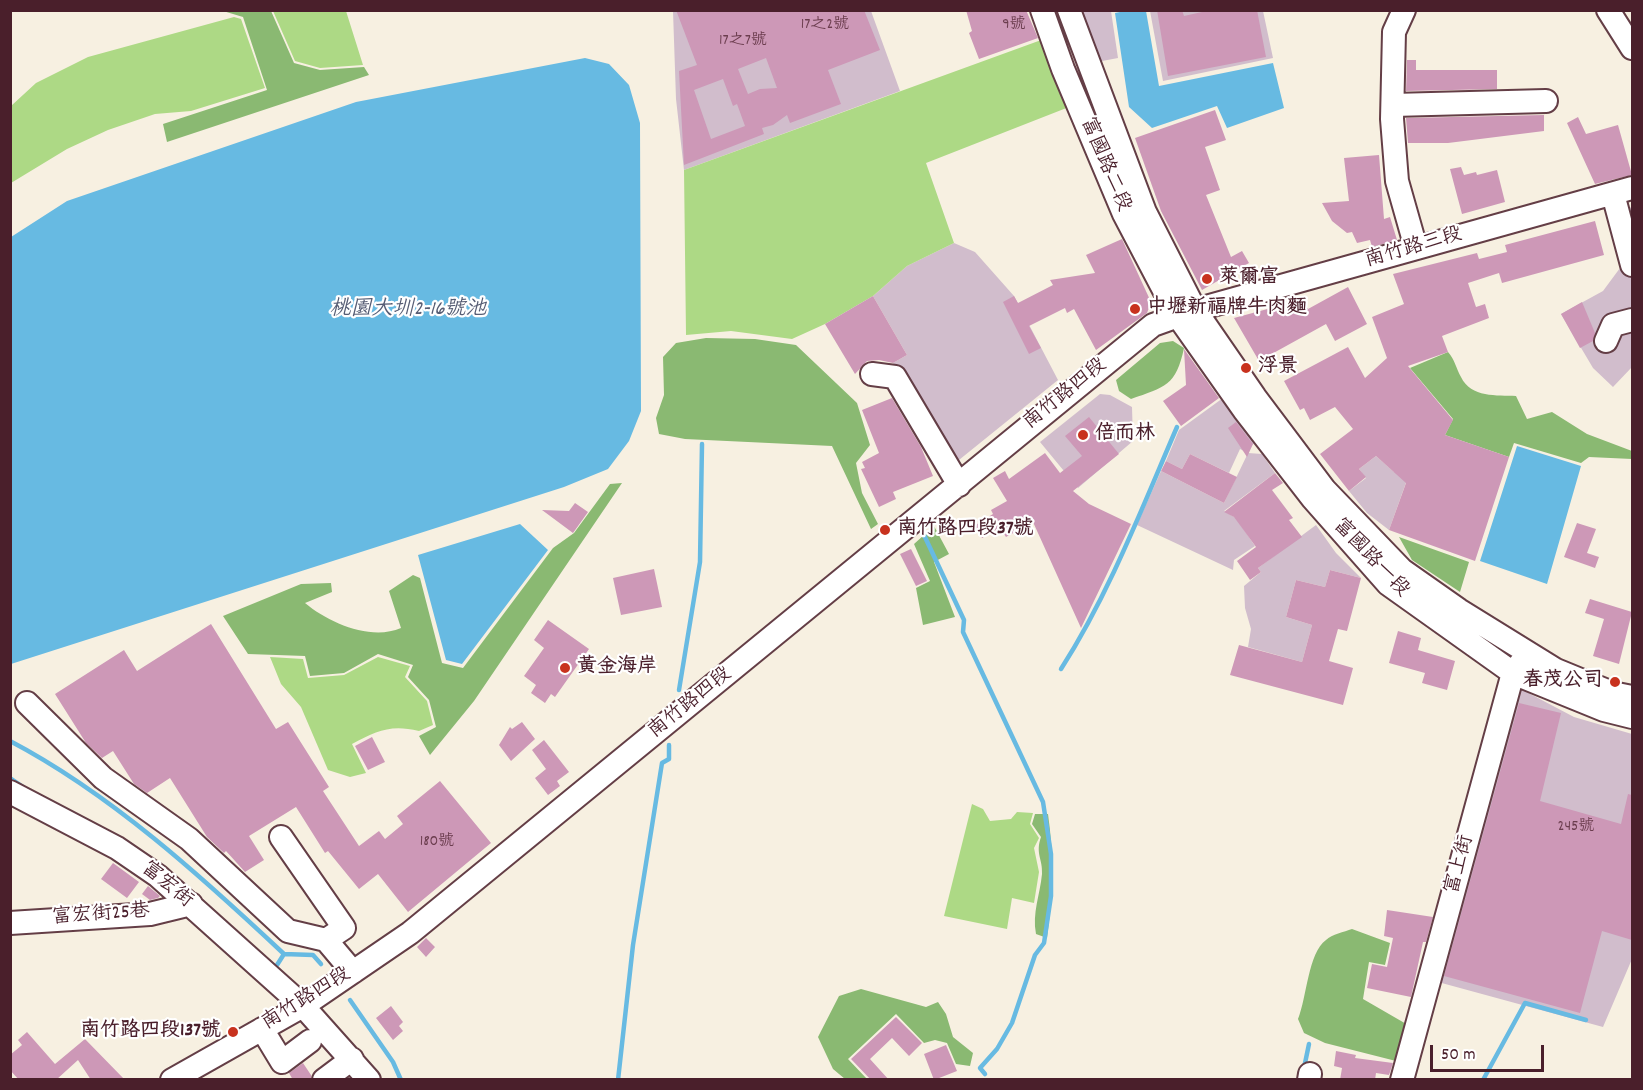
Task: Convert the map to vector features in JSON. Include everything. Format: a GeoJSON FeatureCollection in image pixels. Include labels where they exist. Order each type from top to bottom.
{"type":"FeatureCollection","features":[{"type":"Feature","properties":{"kind":"street","name":"富國路二段"},"geometry":{"type":"LineString","coordinates":[[1042,10],[1063,69],[1124,214],[1186,313]]}},
{"type":"Feature","properties":{"kind":"street","name":"富國路二段"},"geometry":{"type":"LineString","coordinates":[[1069,10],[1145,212],[1186,313]]}},
{"type":"Feature","properties":{"kind":"street"},"geometry":{"type":"LineString","coordinates":[[1404,10],[1394,32],[1393,105],[1397,181],[1416,248]]}},
{"type":"Feature","properties":{"kind":"street"},"geometry":{"type":"LineString","coordinates":[[1608,10],[1632,48]]}},
{"type":"Feature","properties":{"kind":"street"},"geometry":{"type":"LineString","coordinates":[[1393,105],[1546,101]]}},
{"type":"Feature","properties":{"kind":"street","name":"南竹路三段"},"geometry":{"type":"LineString","coordinates":[[1186,313],[1623,191]]}},
{"type":"Feature","properties":{"kind":"street"},"geometry":{"type":"LineString","coordinates":[[1623,191],[1632,265]]}},
{"type":"Feature","properties":{"kind":"street","name":"南竹路四段"},"geometry":{"type":"LineString","coordinates":[[172,1080],[303,1006],[410,933],[1153,325],[1186,313]]}},
{"type":"Feature","properties":{"kind":"street","name":"富國路一段"},"geometry":{"type":"LineString","coordinates":[[1186,313],[1255,397],[1325,490],[1402,570],[1556,670],[1612,693],[1632,697]]}},
{"type":"Feature","properties":{"kind":"street","name":"富國路一段"},"geometry":{"type":"LineString","coordinates":[[1186,313],[1244,410],[1313,499],[1388,584],[1513,673],[1604,710],[1632,717]]}},
{"type":"Feature","properties":{"kind":"street"},"geometry":{"type":"LineString","coordinates":[[1606,341],[1613,325],[1632,320]]}},
{"type":"Feature","properties":{"kind":"street"},"geometry":{"type":"LineString","coordinates":[[872,374],[895,377],[959,485]]}},
{"type":"Feature","properties":{"kind":"street","name":"富上街"},"geometry":{"type":"LineString","coordinates":[[1402,1080],[1513,673],[1527,653]]}},
{"type":"Feature","properties":{"kind":"street"},"geometry":{"type":"LineString","coordinates":[[27,703],[103,777],[189,839],[288,931],[326,940],[353,972]]}},
{"type":"Feature","properties":{"kind":"street","name":"富宏街"},"geometry":{"type":"LineString","coordinates":[[10,792],[117,848],[158,876],[303,1006],[369,1080]]}},
{"type":"Feature","properties":{"kind":"street"},"geometry":{"type":"LineString","coordinates":[[281,837],[344,928],[326,940]]}},
{"type":"Feature","properties":{"kind":"street","name":"富宏街25巷"},"geometry":{"type":"LineString","coordinates":[[10,923],[150,914],[190,904]]}},
{"type":"Feature","properties":{"kind":"street"},"geometry":{"type":"LineString","coordinates":[[261,1029],[282,1062],[310,1041]]}},
{"type":"Feature","properties":{"kind":"street"},"geometry":{"type":"LineString","coordinates":[[324,1080],[352,1059]]}},
{"type":"Feature","properties":{"kind":"shaded area"},"geometry":{"type":"Polygon","coordinates":[[[673,11],[871,11],[900,91],[684,170],[676,99],[673,11]]]}},
{"type":"Feature","properties":{"kind":"shaded area"},"geometry":{"type":"Polygon","coordinates":[[[1077,11],[1111,11],[1118,58],[1097,62],[1077,11]]]}},
{"type":"Feature","properties":{"kind":"shaded area"},"geometry":{"type":"Polygon","coordinates":[[[1150,11],[1263,11],[1273,58],[1163,81],[1150,11]]]}},
{"type":"Feature","properties":{"kind":"shaded area"},"geometry":{"type":"Polygon","coordinates":[[[1632,207],[1632,367],[1613,387],[1593,368],[1561,314],[1603,291],[1620,268],[1606,215],[1632,207]]]}},
{"type":"Feature","properties":{"kind":"shaded area"},"geometry":{"type":"Polygon","coordinates":[[[954,243],[975,252],[1014,296],[1058,380],[954,464],[893,363],[907,355],[873,296],[907,266],[954,243]]]}},
{"type":"Feature","properties":{"kind":"shaded area"},"geometry":{"type":"Polygon","coordinates":[[[1100,394],[1110,395],[1132,407],[1133,441],[1078,488],[1040,442],[1100,394]]]}},
{"type":"Feature","properties":{"kind":"shaded area"},"geometry":{"type":"Polygon","coordinates":[[[1223,398],[1256,442],[1244,451],[1240,449],[1229,473],[1190,454],[1182,469],[1166,461],[1179,430],[1223,398]]]}},
{"type":"Feature","properties":{"kind":"shaded area"},"geometry":{"type":"Polygon","coordinates":[[[1248,453],[1262,454],[1275,473],[1224,511],[1236,518],[1255,546],[1234,560],[1233,570],[1137,525],[1161,471],[1224,503],[1248,453]]]}},
{"type":"Feature","properties":{"kind":"shaded area"},"geometry":{"type":"Polygon","coordinates":[[[1376,456],[1394,472],[1405,460],[1413,463],[1389,530],[1367,513],[1349,491],[1366,478],[1359,469],[1376,456]]]}},
{"type":"Feature","properties":{"kind":"shaded area"},"geometry":{"type":"Polygon","coordinates":[[[1316,525],[1336,553],[1361,578],[1330,570],[1325,587],[1296,580],[1286,617],[1312,625],[1302,662],[1248,647],[1251,629],[1245,608],[1244,586],[1261,572],[1258,568],[1316,525]]]}},
{"type":"Feature","properties":{"kind":"shaded area"},"geometry":{"type":"Polygon","coordinates":[[[1517,687],[1574,717],[1632,734],[1632,959],[1603,1027],[1438,982],[1517,687]]]}},
{"type":"Feature","properties":{"kind":"green space"},"geometry":{"type":"Polygon","coordinates":[[[223,11],[271,11],[294,63],[320,70],[364,67],[369,75],[167,142],[163,124],[267,90],[243,17],[223,11]]]}},
{"type":"Feature","properties":{"kind":"green space"},"geometry":{"type":"Polygon","coordinates":[[[273,11],[346,11],[363,65],[320,68],[295,61],[273,11]]]}},
{"type":"Feature","properties":{"kind":"green space"},"geometry":{"type":"Polygon","coordinates":[[[234,17],[241,19],[265,88],[191,111],[155,114],[108,130],[67,149],[11,183],[11,106],[36,83],[88,57],[234,17]]]}},
{"type":"Feature","properties":{"kind":"green space"},"geometry":{"type":"Polygon","coordinates":[[[1044,39],[1069,107],[926,163],[954,243],[907,266],[873,296],[825,324],[792,339],[731,331],[686,335],[684,170],[1044,39]]]}},
{"type":"Feature","properties":{"kind":"green space"},"geometry":{"type":"Polygon","coordinates":[[[706,338],[755,339],[796,345],[857,403],[870,445],[856,463],[862,493],[878,524],[871,529],[832,446],[685,439],[659,434],[656,418],[664,395],[663,357],[676,343],[706,338]]]}},
{"type":"Feature","properties":{"kind":"green space"},"geometry":{"type":"Polygon","coordinates":[[[1173,341],[1184,348],[1173,378],[1161,388],[1131,399],[1119,391],[1116,380],[1160,343],[1173,341]]]}},
{"type":"Feature","properties":{"kind":"green space"},"geometry":{"type":"Polygon","coordinates":[[[1448,352],[1465,384],[1471,389],[1485,394],[1516,396],[1527,419],[1552,412],[1587,434],[1632,451],[1632,459],[1589,457],[1581,463],[1514,443],[1509,457],[1445,435],[1453,419],[1410,368],[1448,352]]]}},
{"type":"Feature","properties":{"kind":"green space"},"geometry":{"type":"Polygon","coordinates":[[[622,483],[474,701],[430,755],[419,736],[436,727],[429,700],[408,677],[413,665],[378,654],[344,673],[310,676],[305,656],[248,654],[223,616],[301,584],[331,583],[332,592],[305,603],[326,617],[351,628],[364,631],[389,631],[401,628],[389,591],[413,575],[420,578],[442,663],[463,668],[553,548],[574,533],[610,484],[622,483]]]}},
{"type":"Feature","properties":{"kind":"green space"},"geometry":{"type":"Polygon","coordinates":[[[934,526],[949,554],[934,562],[955,617],[923,625],[916,588],[930,581],[914,544],[934,526]]]}},
{"type":"Feature","properties":{"kind":"green space"},"geometry":{"type":"Polygon","coordinates":[[[1399,537],[1469,562],[1460,592],[1412,560],[1399,537]]]}},
{"type":"Feature","properties":{"kind":"green space"},"geometry":{"type":"Polygon","coordinates":[[[270,657],[303,659],[308,678],[344,675],[378,657],[410,666],[405,677],[427,701],[433,725],[419,731],[400,728],[384,730],[352,744],[366,773],[350,777],[328,770],[301,707],[281,684],[270,657]]]}},
{"type":"Feature","properties":{"kind":"green space"},"geometry":{"type":"Polygon","coordinates":[[[972,804],[983,809],[990,821],[1011,819],[1017,812],[1033,813],[1030,824],[1039,838],[1034,848],[1039,872],[1034,903],[1012,898],[1007,929],[944,916],[972,804]]]}},
{"type":"Feature","properties":{"kind":"green space"},"geometry":{"type":"Polygon","coordinates":[[[1035,814],[1048,814],[1050,830],[1052,876],[1047,938],[1036,934],[1035,926],[1042,869],[1039,852],[1041,837],[1032,824],[1035,814]]]}},
{"type":"Feature","properties":{"kind":"green space"},"geometry":{"type":"Polygon","coordinates":[[[1352,929],[1390,943],[1385,965],[1369,962],[1363,999],[1408,1025],[1396,1061],[1325,1043],[1304,1033],[1298,1019],[1315,955],[1320,946],[1331,936],[1352,929]]]}},
{"type":"Feature","properties":{"kind":"green space"},"geometry":{"type":"Polygon","coordinates":[[[861,989],[926,1007],[938,1002],[946,1014],[953,1037],[973,1053],[970,1066],[956,1064],[947,1043],[935,1040],[924,1043],[896,1014],[848,1059],[867,1079],[845,1079],[833,1069],[818,1037],[839,996],[861,989]]]}},
{"type":"Feature","properties":{"kind":"water"},"geometry":{"type":"Polygon","coordinates":[[[1146,11],[1159,86],[1273,63],[1284,108],[1227,128],[1217,106],[1152,128],[1129,107],[1115,13],[1146,11]]]}},
{"type":"Feature","properties":{"kind":"water","name":"桃園大圳2-16號池"},"geometry":{"type":"Polygon","coordinates":[[[585,58],[609,64],[629,85],[640,123],[641,411],[629,441],[608,469],[564,487],[11,664],[11,237],[67,201],[356,102],[585,58]]]}},
{"type":"Feature","properties":{"kind":"water"},"geometry":{"type":"Polygon","coordinates":[[[1517,446],[1581,466],[1547,584],[1480,561],[1517,446]]]}},
{"type":"Feature","properties":{"kind":"water"},"geometry":{"type":"Polygon","coordinates":[[[520,524],[548,550],[462,664],[446,660],[418,555],[520,524]]]}},
{"type":"Feature","properties":{"kind":"building"},"geometry":{"type":"Polygon","coordinates":[[[676,10],[864,10],[880,50],[828,70],[841,104],[790,123],[787,115],[773,125],[762,128],[764,134],[684,165],[679,71],[697,65],[676,10]],[[766,58],[738,69],[748,94],[760,89],[777,88],[766,58]],[[723,79],[694,90],[711,139],[745,126],[737,104],[733,106],[723,79]]]}},
{"type":"Feature","properties":{"kind":"building"},"geometry":{"type":"Polygon","coordinates":[[[966,10],[1026,10],[1038,38],[979,59],[969,33],[972,31],[966,10]]]}},
{"type":"Feature","properties":{"kind":"building"},"geometry":{"type":"Polygon","coordinates":[[[1157,10],[1182,10],[1184,16],[1211,10],[1257,10],[1266,57],[1168,76],[1157,10]]]}},
{"type":"Feature","properties":{"kind":"building"},"geometry":{"type":"Polygon","coordinates":[[[1407,60],[1416,60],[1416,70],[1497,70],[1497,89],[1406,91],[1407,60]]]}},
{"type":"Feature","properties":{"kind":"building"},"geometry":{"type":"Polygon","coordinates":[[[1215,110],[1226,140],[1205,147],[1220,190],[1206,195],[1231,257],[1242,251],[1249,263],[1202,290],[1161,211],[1135,138],[1215,110]]]}},
{"type":"Feature","properties":{"kind":"building"},"geometry":{"type":"Polygon","coordinates":[[[1544,115],[1544,131],[1448,143],[1408,143],[1406,118],[1544,115]]]}},
{"type":"Feature","properties":{"kind":"building"},"geometry":{"type":"Polygon","coordinates":[[[1578,117],[1586,134],[1618,125],[1632,175],[1595,184],[1567,123],[1578,117]]]}},
{"type":"Feature","properties":{"kind":"building"},"geometry":{"type":"Polygon","coordinates":[[[1379,155],[1384,219],[1390,217],[1397,240],[1372,247],[1370,240],[1357,243],[1352,232],[1347,233],[1332,221],[1322,203],[1349,201],[1344,158],[1379,155]]]}},
{"type":"Feature","properties":{"kind":"building"},"geometry":{"type":"Polygon","coordinates":[[[1461,167],[1464,175],[1476,172],[1477,175],[1497,170],[1505,202],[1462,214],[1450,169],[1461,167]]]}},
{"type":"Feature","properties":{"kind":"building"},"geometry":{"type":"Polygon","coordinates":[[[1595,221],[1604,255],[1502,283],[1499,273],[1468,283],[1476,307],[1485,304],[1489,318],[1442,336],[1448,352],[1408,366],[1453,420],[1445,435],[1509,457],[1475,561],[1389,530],[1406,483],[1376,456],[1359,469],[1366,477],[1349,491],[1320,454],[1353,429],[1335,407],[1310,420],[1304,408],[1300,410],[1284,381],[1348,347],[1365,378],[1387,358],[1372,317],[1404,304],[1393,274],[1477,253],[1479,259],[1507,252],[1505,245],[1595,221]]]}},
{"type":"Feature","properties":{"kind":"building"},"geometry":{"type":"Polygon","coordinates":[[[1122,239],[1151,302],[1147,313],[1096,350],[1074,309],[1067,313],[1065,308],[1029,326],[1041,348],[1029,354],[1003,302],[1014,296],[1018,303],[1053,285],[1050,280],[1095,273],[1086,255],[1122,239]]]}},
{"type":"Feature","properties":{"kind":"building"},"geometry":{"type":"Polygon","coordinates":[[[1348,287],[1367,324],[1335,341],[1326,324],[1259,361],[1234,318],[1301,300],[1308,309],[1348,287]]]}},
{"type":"Feature","properties":{"kind":"building"},"geometry":{"type":"Polygon","coordinates":[[[873,296],[907,355],[893,363],[879,360],[867,361],[855,374],[825,324],[873,296]]]}},
{"type":"Feature","properties":{"kind":"building"},"geometry":{"type":"Polygon","coordinates":[[[1582,302],[1595,333],[1593,341],[1580,348],[1561,314],[1582,302]]]}},
{"type":"Feature","properties":{"kind":"building"},"geometry":{"type":"Polygon","coordinates":[[[1184,349],[1219,398],[1181,426],[1163,401],[1186,385],[1184,349]]]}},
{"type":"Feature","properties":{"kind":"building"},"geometry":{"type":"Polygon","coordinates":[[[892,398],[921,447],[933,476],[893,492],[896,499],[879,507],[861,469],[865,468],[862,462],[879,453],[862,410],[892,398]]]}},
{"type":"Feature","properties":{"kind":"building"},"geometry":{"type":"Polygon","coordinates":[[[1089,417],[1119,454],[1073,491],[1089,504],[1131,524],[1081,628],[1033,522],[1006,537],[1000,528],[982,538],[974,526],[993,514],[991,510],[1007,501],[993,478],[1005,471],[1009,479],[1045,453],[1060,473],[1082,456],[1065,436],[1089,417]]]}},
{"type":"Feature","properties":{"kind":"building"},"geometry":{"type":"Polygon","coordinates":[[[1236,422],[1253,444],[1247,457],[1228,428],[1236,422]]]}},
{"type":"Feature","properties":{"kind":"building"},"geometry":{"type":"Polygon","coordinates":[[[1190,454],[1237,477],[1224,503],[1161,471],[1166,461],[1182,469],[1190,454]]]}},
{"type":"Feature","properties":{"kind":"building"},"geometry":{"type":"Polygon","coordinates":[[[1275,473],[1283,483],[1272,490],[1293,518],[1289,520],[1302,537],[1258,568],[1261,572],[1250,580],[1237,561],[1256,547],[1234,517],[1224,512],[1275,473]]]}},
{"type":"Feature","properties":{"kind":"building"},"geometry":{"type":"Polygon","coordinates":[[[575,503],[588,512],[573,533],[542,510],[569,511],[575,503]]]}},
{"type":"Feature","properties":{"kind":"building"},"geometry":{"type":"Polygon","coordinates":[[[1577,523],[1596,529],[1587,553],[1599,557],[1595,568],[1564,557],[1577,523]]]}},
{"type":"Feature","properties":{"kind":"building"},"geometry":{"type":"Polygon","coordinates":[[[911,549],[927,581],[916,586],[900,554],[911,549]]]}},
{"type":"Feature","properties":{"kind":"building"},"geometry":{"type":"Polygon","coordinates":[[[654,569],[662,607],[621,615],[613,578],[654,569]]]}},
{"type":"Feature","properties":{"kind":"building"},"geometry":{"type":"Polygon","coordinates":[[[1330,570],[1361,578],[1347,631],[1338,629],[1329,661],[1353,668],[1343,705],[1230,675],[1239,645],[1302,662],[1312,625],[1286,617],[1296,580],[1325,587],[1330,570]]]}},
{"type":"Feature","properties":{"kind":"building"},"geometry":{"type":"Polygon","coordinates":[[[1590,599],[1632,612],[1619,664],[1593,656],[1604,619],[1585,613],[1590,599]]]}},
{"type":"Feature","properties":{"kind":"building"},"geometry":{"type":"Polygon","coordinates":[[[548,620],[589,649],[555,697],[551,694],[545,703],[531,693],[536,685],[524,676],[544,648],[534,640],[548,620]]]}},
{"type":"Feature","properties":{"kind":"building"},"geometry":{"type":"Polygon","coordinates":[[[211,624],[276,729],[288,722],[329,787],[323,791],[359,846],[379,831],[385,839],[403,824],[397,816],[440,781],[491,843],[408,912],[378,874],[359,889],[328,851],[325,853],[296,807],[249,836],[264,860],[245,872],[226,851],[224,853],[207,837],[170,778],[147,793],[134,784],[113,751],[102,758],[86,743],[55,694],[124,650],[137,671],[211,624]]]}},
{"type":"Feature","properties":{"kind":"building"},"geometry":{"type":"Polygon","coordinates":[[[1398,631],[1421,638],[1418,650],[1455,661],[1447,690],[1422,683],[1425,673],[1389,663],[1398,631]]]}},
{"type":"Feature","properties":{"kind":"building"},"geometry":{"type":"Polygon","coordinates":[[[1519,703],[1561,713],[1540,801],[1621,824],[1628,794],[1632,795],[1632,940],[1602,931],[1580,1013],[1444,976],[1519,703]]]}},
{"type":"Feature","properties":{"kind":"building"},"geometry":{"type":"Polygon","coordinates":[[[522,722],[535,739],[511,761],[499,745],[510,727],[512,729],[522,722]]]}},
{"type":"Feature","properties":{"kind":"building"},"geometry":{"type":"Polygon","coordinates":[[[372,737],[385,762],[368,770],[355,746],[372,737]]]}},
{"type":"Feature","properties":{"kind":"building"},"geometry":{"type":"Polygon","coordinates":[[[544,740],[569,772],[557,781],[560,786],[548,795],[535,778],[546,769],[532,750],[544,740]]]}},
{"type":"Feature","properties":{"kind":"building"},"geometry":{"type":"Polygon","coordinates":[[[113,863],[139,882],[127,898],[101,879],[113,863]]]}},
{"type":"Feature","properties":{"kind":"building"},"geometry":{"type":"Polygon","coordinates":[[[148,886],[160,896],[158,898],[150,900],[142,894],[148,886]]]}},
{"type":"Feature","properties":{"kind":"building"},"geometry":{"type":"Polygon","coordinates":[[[1387,910],[1433,917],[1426,942],[1423,942],[1411,997],[1367,988],[1372,964],[1387,967],[1393,938],[1384,936],[1387,910]]]}},
{"type":"Feature","properties":{"kind":"building"},"geometry":{"type":"Polygon","coordinates":[[[426,938],[435,947],[426,957],[417,947],[426,938]]]}},
{"type":"Feature","properties":{"kind":"building"},"geometry":{"type":"Polygon","coordinates":[[[391,1006],[403,1022],[399,1026],[403,1031],[393,1040],[376,1018],[391,1006]]]}},
{"type":"Feature","properties":{"kind":"building"},"geometry":{"type":"Polygon","coordinates":[[[896,1017],[922,1043],[909,1056],[892,1038],[870,1059],[889,1080],[871,1080],[851,1059],[896,1017]]]}},
{"type":"Feature","properties":{"kind":"building"},"geometry":{"type":"Polygon","coordinates":[[[27,1032],[55,1064],[85,1039],[125,1080],[91,1080],[78,1060],[56,1080],[19,1080],[10,1070],[10,1055],[22,1045],[18,1040],[27,1032]]]}},
{"type":"Feature","properties":{"kind":"building"},"geometry":{"type":"Polygon","coordinates":[[[946,1045],[957,1071],[934,1080],[924,1054],[946,1045]]]}},
{"type":"Feature","properties":{"kind":"building"},"geometry":{"type":"Polygon","coordinates":[[[1336,1051],[1356,1055],[1355,1058],[1393,1063],[1389,1075],[1376,1073],[1375,1080],[1340,1080],[1342,1068],[1334,1066],[1336,1051]]]}},
{"type":"Feature","properties":{"kind":"building"},"geometry":{"type":"Polygon","coordinates":[[[303,1063],[311,1075],[311,1080],[293,1080],[289,1073],[303,1063]]]}},
{"type":"Feature","properties":{"kind":"waterway"},"geometry":{"type":"LineString","coordinates":[[1061,669],[1110,581],[1177,427]]}},
{"type":"Feature","properties":{"kind":"waterway"},"geometry":{"type":"LineString","coordinates":[[679,690],[700,562],[702,444]]}},
{"type":"Feature","properties":{"kind":"waterway"},"geometry":{"type":"LineString","coordinates":[[924,535],[964,620],[963,632],[1043,802],[1051,854],[1051,896],[1044,943],[1035,955],[1012,1023],[997,1049],[980,1068],[985,1074]]}},
{"type":"Feature","properties":{"kind":"waterway"},"geometry":{"type":"LineString","coordinates":[[10,741],[84,786],[154,838],[284,954],[313,955],[321,964]]}},
{"type":"Feature","properties":{"kind":"waterway"},"geometry":{"type":"LineString","coordinates":[[618,1080],[633,945],[662,763],[669,759],[669,745]]}},
{"type":"Feature","properties":{"kind":"waterway"},"geometry":{"type":"LineString","coordinates":[[10,778],[23,787]]}},
{"type":"Feature","properties":{"kind":"waterway"},"geometry":{"type":"LineString","coordinates":[[277,965],[284,954]]}},
{"type":"Feature","properties":{"kind":"waterway"},"geometry":{"type":"LineString","coordinates":[[350,1000],[393,1062],[401,1080]]}},
{"type":"Feature","properties":{"kind":"waterway"},"geometry":{"type":"LineString","coordinates":[[1483,1080],[1525,1003],[1586,1020]]}},
{"type":"Feature","properties":{"kind":"waterway"},"geometry":{"type":"LineString","coordinates":[[1304,1068],[1309,1044]]}},
{"type":"Feature","properties":{"kind":"place","name":"萊爾富"},"geometry":{"type":"Point","coordinates":[1207,279]}},
{"type":"Feature","properties":{"kind":"place","name":"中壢新福牌牛肉麵"},"geometry":{"type":"Point","coordinates":[1135,309]}},
{"type":"Feature","properties":{"kind":"place","name":"浮景"},"geometry":{"type":"Point","coordinates":[1246,368]}},
{"type":"Feature","properties":{"kind":"place","name":"倍而林"},"geometry":{"type":"Point","coordinates":[1083,435]}},
{"type":"Feature","properties":{"kind":"place","name":"南竹路四段37號"},"geometry":{"type":"Point","coordinates":[885,530]}},
{"type":"Feature","properties":{"kind":"place","name":"黃金海岸"},"geometry":{"type":"Point","coordinates":[565,668]}},
{"type":"Feature","properties":{"kind":"place","name":"春茂公司"},"geometry":{"type":"Point","coordinates":[1615,682]}},
{"type":"Feature","properties":{"kind":"place","name":"南竹路四段137號"},"geometry":{"type":"Point","coordinates":[233,1032]}}]}
